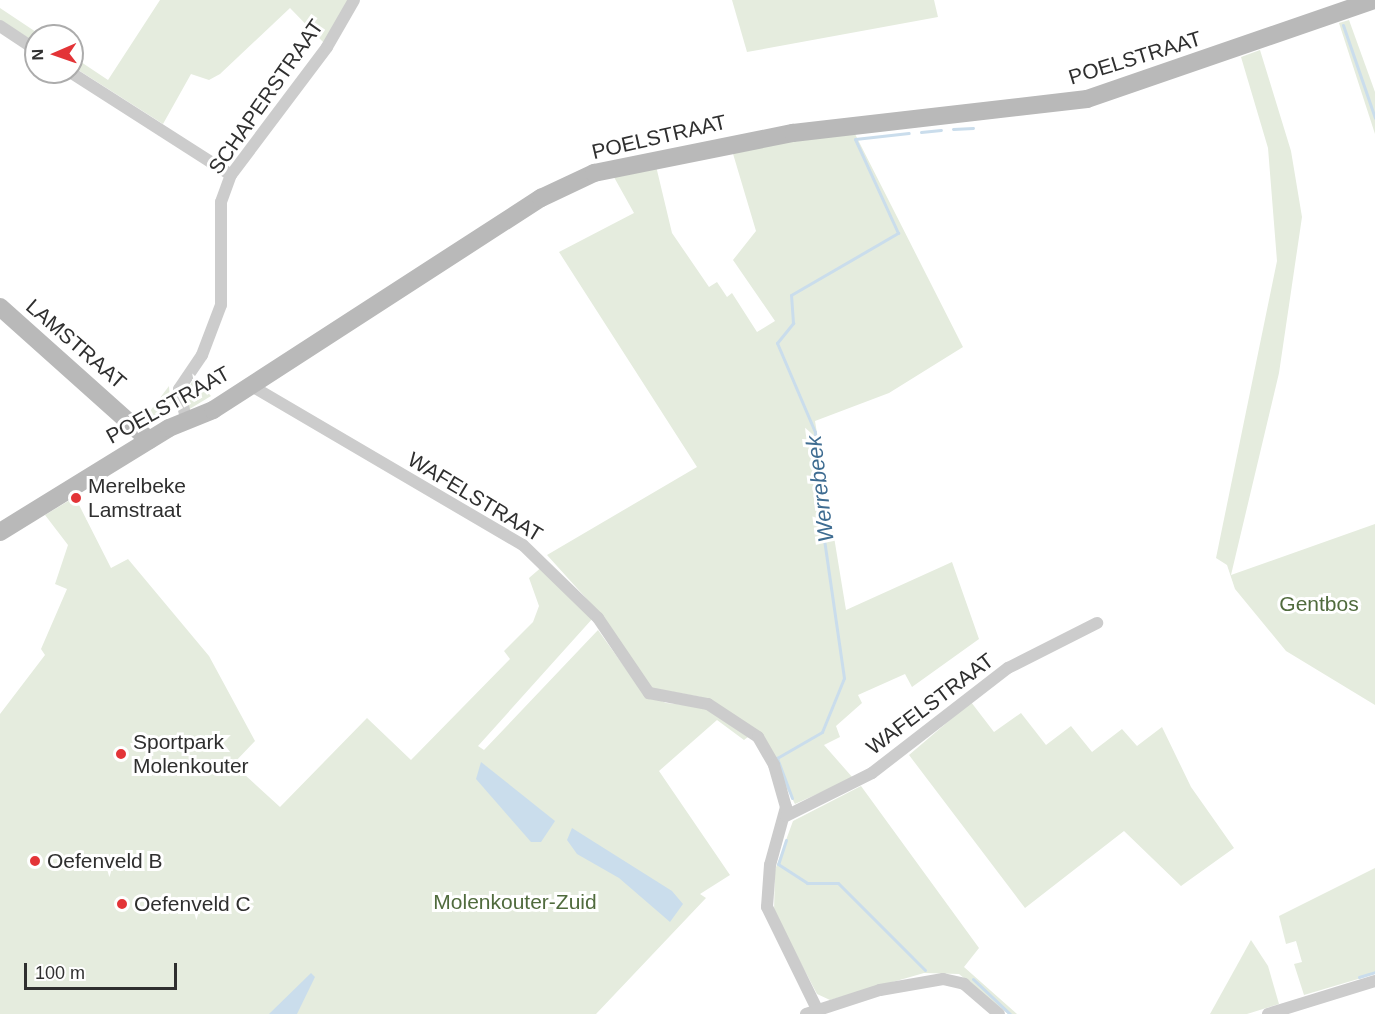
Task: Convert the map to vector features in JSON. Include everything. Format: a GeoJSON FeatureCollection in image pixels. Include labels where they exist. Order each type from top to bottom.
{"type":"FeatureCollection","features":[{"type":"Feature","properties":{"kind":"street","name":"SCHAPERSTRAAT"},"geometry":{"type":"LineString","coordinates":[[187,423],[178,389],[202,355],[219,312],[221,202],[231,175],[327,47],[354,0]]}},
{"type":"Feature","properties":{"kind":"street","name":"POELSTRAAT"},"geometry":{"type":"LineString","coordinates":[[0,532],[149,440],[187,423],[249,385],[541,198],[594,173],[770,137],[1087,99],[1374,0]]}},
{"type":"Feature","properties":{"kind":"street"},"geometry":{"type":"LineString","coordinates":[[0,26],[24,42]]}},
{"type":"Feature","properties":{"kind":"street"},"geometry":{"type":"LineString","coordinates":[[84,81],[231,175]]}},
{"type":"Feature","properties":{"kind":"street","name":"LAMSTRAAT"},"geometry":{"type":"LineString","coordinates":[[0,307],[149,440]]}},
{"type":"Feature","properties":{"kind":"street","name":"WAFELSTRAAT"},"geometry":{"type":"LineString","coordinates":[[249,385],[524,545],[598,618],[649,693],[708,704],[758,737],[781,781],[786,816],[770,865],[767,907],[812,1012]]}},
{"type":"Feature","properties":{"kind":"street","name":"WAFELSTRAAT"},"geometry":{"type":"LineString","coordinates":[[786,816],[872,773],[929,734],[996,677],[1097,622]]}},
{"type":"Feature","properties":{"kind":"street"},"geometry":{"type":"LineString","coordinates":[[812,1012],[943,979],[964,984],[999,1014]]}},
{"type":"Feature","properties":{"kind":"street"},"geometry":{"type":"LineString","coordinates":[[1268,1014],[1375,981]]}},
{"type":"Feature","properties":{"kind":"green space"},"geometry":{"type":"Polygon","coordinates":[[[160,0],[349,0],[324,43],[290,8],[220,74],[209,80],[191,74],[163,124],[84,74],[84,64],[108,80],[160,0]]]}},
{"type":"Feature","properties":{"kind":"green space"},"geometry":{"type":"Polygon","coordinates":[[[732,0],[934,0],[938,17],[747,52],[732,0]]]}},
{"type":"Feature","properties":{"kind":"green space"},"geometry":{"type":"Polygon","coordinates":[[[0,8],[24,24],[24,35],[0,20],[0,8]]]}},
{"type":"Feature","properties":{"kind":"green space"},"geometry":{"type":"Polygon","coordinates":[[[1349,20],[1375,92],[1375,134],[1339,23],[1349,20]]]}},
{"type":"Feature","properties":{"kind":"green space","name":"Gentbos"},"geometry":{"type":"Polygon","coordinates":[[[1260,50],[1291,151],[1302,217],[1279,373],[1231,575],[1375,524],[1375,705],[1286,651],[1235,589],[1227,565],[1216,558],[1277,261],[1268,148],[1241,57],[1260,50]]]}},
{"type":"Feature","properties":{"kind":"green space"},"geometry":{"type":"Polygon","coordinates":[[[854,132],[963,347],[889,393],[815,421],[846,610],[952,562],[979,639],[912,687],[905,674],[858,695],[862,703],[836,726],[840,737],[824,745],[853,778],[795,804],[755,730],[701,697],[651,688],[604,618],[547,555],[697,467],[559,252],[634,213],[610,170],[656,166],[672,233],[709,287],[717,282],[727,297],[732,293],[757,332],[775,321],[733,260],[756,231],[731,147],[854,132]]]}},
{"type":"Feature","properties":{"kind":"green space"},"geometry":{"type":"Polygon","coordinates":[[[194,378],[211,396],[188,410],[185,395],[194,378]]]}},
{"type":"Feature","properties":{"kind":"green space"},"geometry":{"type":"Polygon","coordinates":[[[169,386],[171,414],[150,424],[144,419],[169,386]]]}},
{"type":"Feature","properties":{"kind":"green space","name":"Molenkouter-Zuid"},"geometry":{"type":"Polygon","coordinates":[[[75,497],[111,568],[128,559],[209,656],[255,741],[233,764],[280,807],[367,718],[411,760],[510,659],[504,651],[533,622],[539,606],[529,578],[544,565],[593,618],[478,746],[484,750],[598,630],[643,693],[666,703],[706,707],[748,737],[744,740],[717,720],[659,771],[730,875],[700,894],[706,898],[596,1014],[0,1014],[0,714],[45,655],[41,649],[67,589],[55,584],[68,545],[45,515],[75,497]]]}},
{"type":"Feature","properties":{"kind":"green space"},"geometry":{"type":"Polygon","coordinates":[[[971,702],[994,732],[1021,713],[1046,745],[1071,726],[1092,752],[1122,729],[1137,746],[1162,727],[1191,787],[1234,848],[1181,886],[1124,831],[1025,908],[909,755],[971,702]]]}},
{"type":"Feature","properties":{"kind":"green space"},"geometry":{"type":"Polygon","coordinates":[[[861,786],[979,948],[964,967],[1017,1014],[1008,1014],[959,974],[924,973],[830,1000],[817,994],[774,912],[775,870],[793,821],[861,786]]]}},
{"type":"Feature","properties":{"kind":"green space"},"geometry":{"type":"Polygon","coordinates":[[[1375,868],[1375,974],[1304,995],[1294,964],[1302,962],[1296,941],[1286,944],[1279,916],[1375,868]]]}},
{"type":"Feature","properties":{"kind":"green space"},"geometry":{"type":"Polygon","coordinates":[[[1251,940],[1268,966],[1279,1004],[1247,1014],[1210,1014],[1251,940]]]}},
{"type":"Feature","properties":{"kind":"water"},"geometry":{"type":"Polygon","coordinates":[[[481,762],[555,821],[541,842],[531,842],[476,779],[481,762]]]}},
{"type":"Feature","properties":{"kind":"water"},"geometry":{"type":"Polygon","coordinates":[[[572,828],[672,891],[683,904],[670,922],[619,878],[577,854],[567,840],[572,828]]]}},
{"type":"Feature","properties":{"kind":"water"},"geometry":{"type":"Polygon","coordinates":[[[311,973],[315,977],[297,1014],[269,1014],[311,973]]]}},
{"type":"Feature","properties":{"kind":"waterway"},"geometry":{"type":"LineString","coordinates":[[1343,25],[1375,118]]}},
{"type":"Feature","properties":{"kind":"waterway","name":"Werrebeek"},"geometry":{"type":"LineString","coordinates":[[953,129],[973,128]]}},
{"type":"Feature","properties":{"kind":"waterway","name":"Werrebeek"},"geometry":{"type":"LineString","coordinates":[[921,132],[941,130]]}},
{"type":"Feature","properties":{"kind":"waterway","name":"Werrebeek"},"geometry":{"type":"LineString","coordinates":[[792,798],[777,758],[822,732],[844,678],[818,498],[815,432],[777,343],[793,323],[791,295],[898,233],[855,139],[909,133]]}},
{"type":"Feature","properties":{"kind":"waterway","name":"Werrebeek"},"geometry":{"type":"LineString","coordinates":[[786,840],[778,864],[807,883],[838,883],[925,970]]}},
{"type":"Feature","properties":{"kind":"waterway","name":"Werrebeek"},"geometry":{"type":"LineString","coordinates":[[1359,977],[1375,972]]}},
{"type":"Feature","properties":{"kind":"waterway","name":"Werrebeek"},"geometry":{"type":"LineString","coordinates":[[973,979],[1010,1014]]}},
{"type":"Feature","properties":{"kind":"place","name":"Merelbeke Lamstraat"},"geometry":{"type":"Point","coordinates":[76,498]}},
{"type":"Feature","properties":{"kind":"place","name":"Sportpark Molenkouter"},"geometry":{"type":"Point","coordinates":[121,754]}},
{"type":"Feature","properties":{"kind":"place","name":"Oefenveld B"},"geometry":{"type":"Point","coordinates":[35,861]}},
{"type":"Feature","properties":{"kind":"place","name":"Oefenveld C"},"geometry":{"type":"Point","coordinates":[122,904]}}]}
